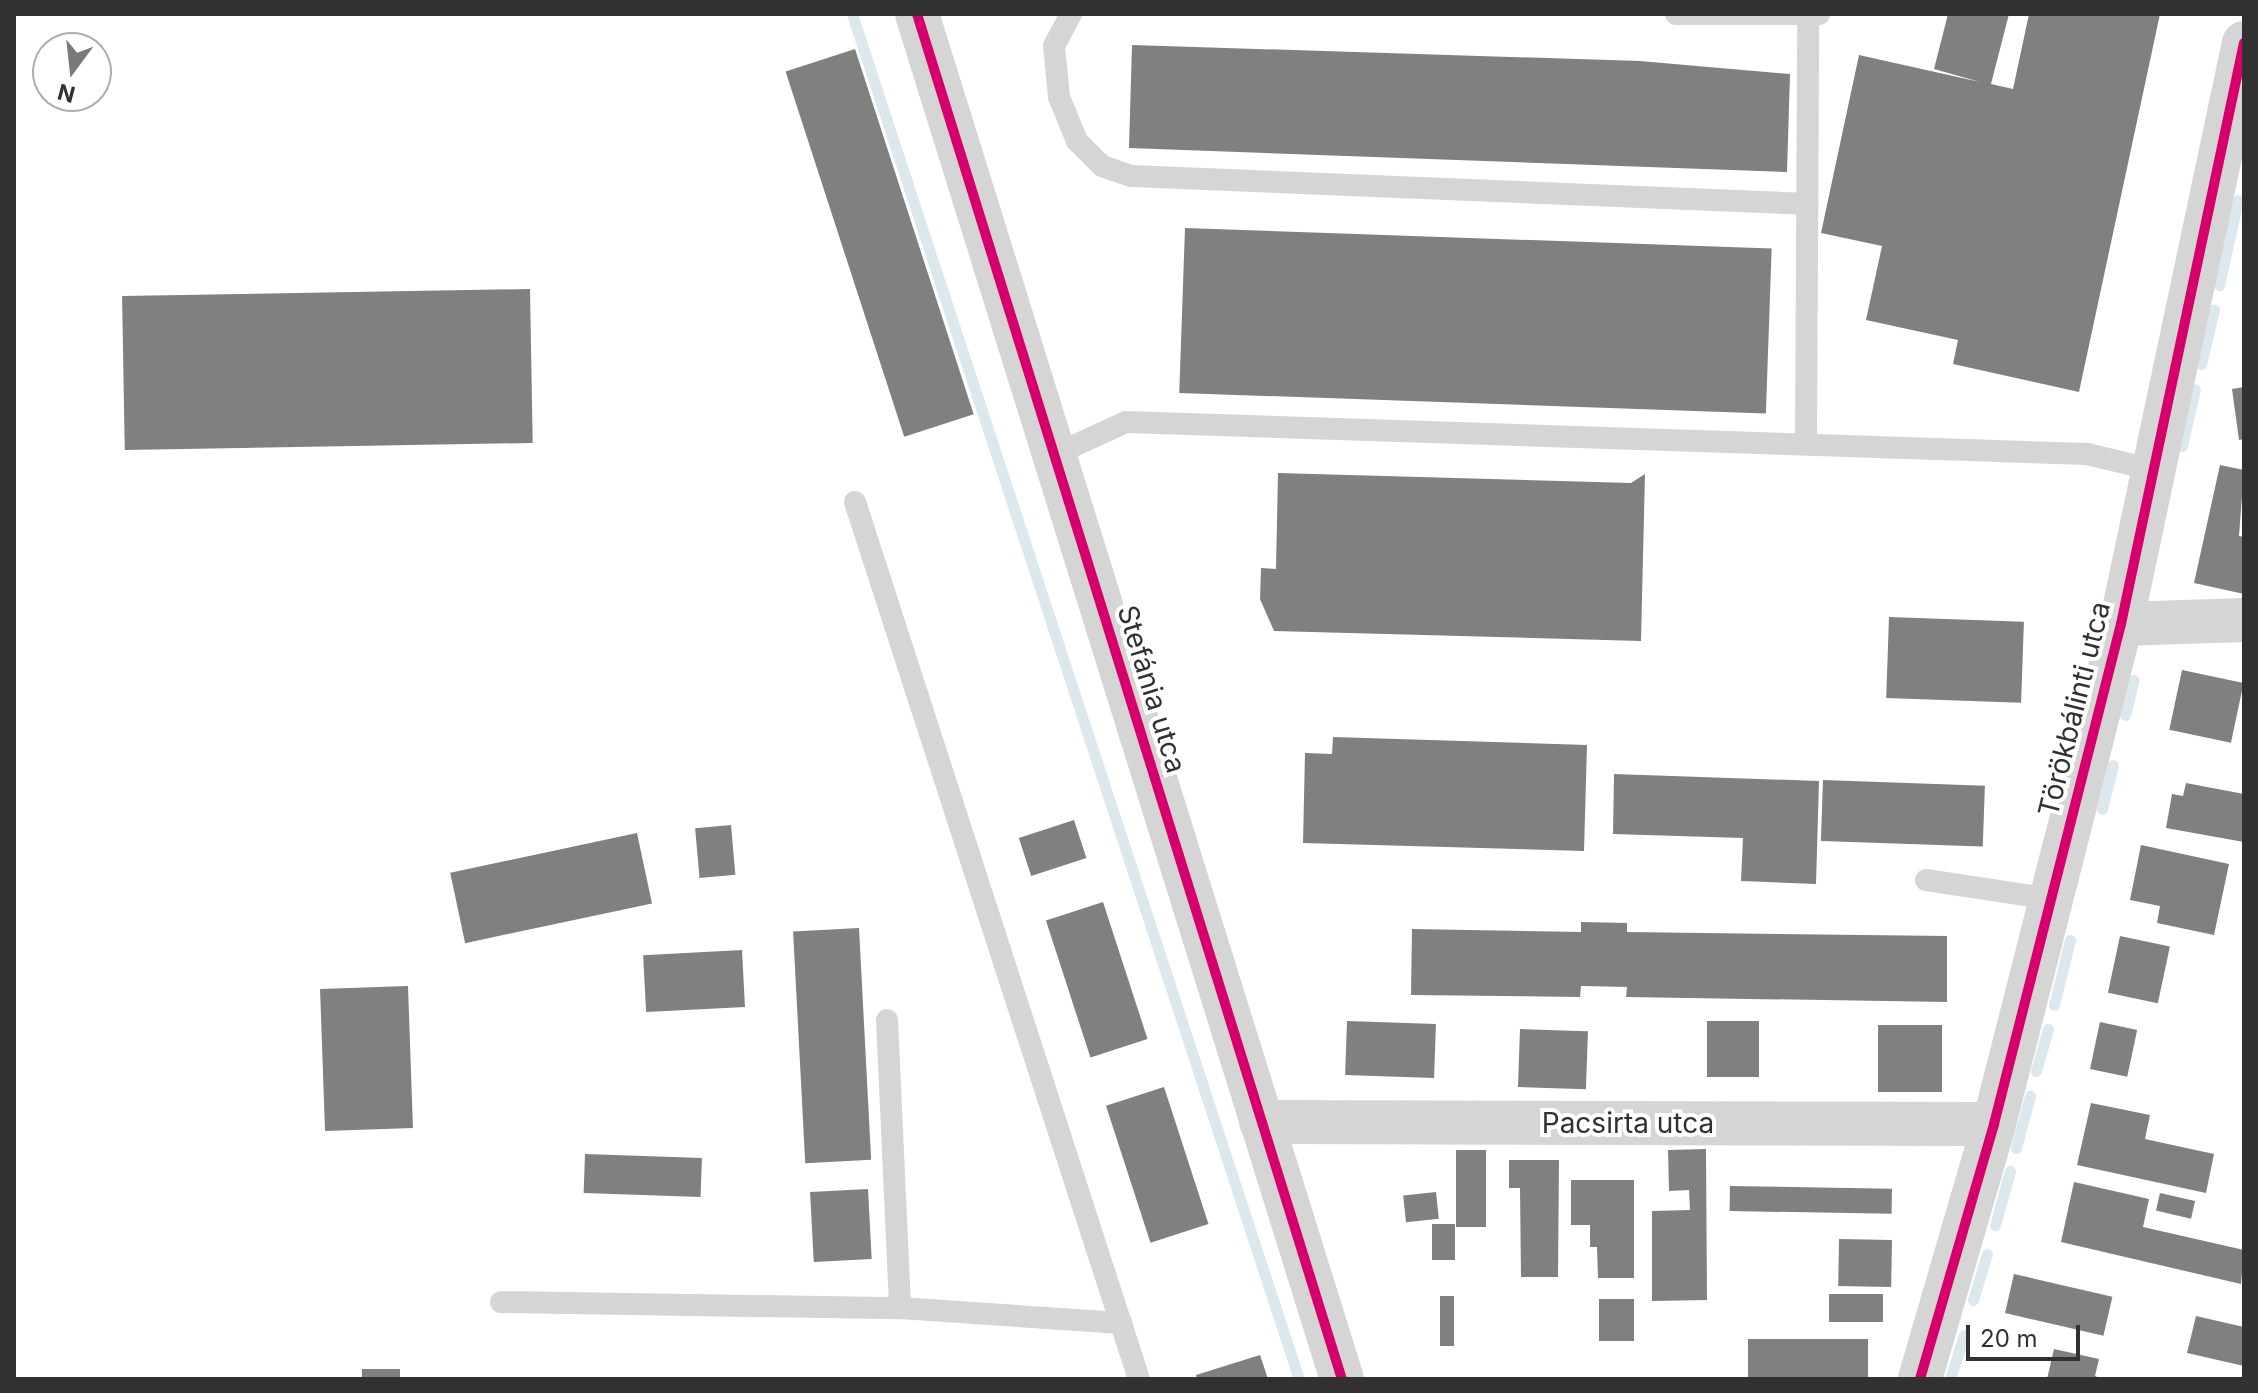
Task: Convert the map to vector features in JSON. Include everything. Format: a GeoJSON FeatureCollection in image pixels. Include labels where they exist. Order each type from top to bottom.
{"type":"FeatureCollection","features":[{"type":"Feature","properties":{"kind":"street","name":"Stefánia utca"},"geometry":{"type":"LineString","coordinates":[[917,14],[1342,1379]]}},
{"type":"Feature","properties":{"kind":"street","name":"Törökbálinti utca"},"geometry":{"type":"LineString","coordinates":[[1920,1379],[1994,1124],[2121,624],[2244,43]]}},
{"type":"Feature","properties":{"kind":"street"},"geometry":{"type":"LineString","coordinates":[[2121,624],[2244,620]]}},
{"type":"Feature","properties":{"kind":"street","name":"Pacsirta utca"},"geometry":{"type":"LineString","coordinates":[[1261,1122],[1994,1124]]}},
{"type":"Feature","properties":{"kind":"lane"},"geometry":{"type":"LineString","coordinates":[[1071,14],[1054,46],[1059,97],[1077,141],[1102,166],[1131,176],[1807,204]]}},
{"type":"Feature","properties":{"kind":"lane"},"geometry":{"type":"LineString","coordinates":[[1676,14],[1814,16],[1807,204],[1806,443]]}},
{"type":"Feature","properties":{"kind":"lane"},"geometry":{"type":"LineString","coordinates":[[1054,455],[1126,422],[2087,454],[2154,470]]}},
{"type":"Feature","properties":{"kind":"lane"},"geometry":{"type":"LineString","coordinates":[[855,502],[1139,1379]]}},
{"type":"Feature","properties":{"kind":"lane"},"geometry":{"type":"LineString","coordinates":[[1926,880],[2052,899]]}},
{"type":"Feature","properties":{"kind":"lane"},"geometry":{"type":"LineString","coordinates":[[887,1020],[900,1308]]}},
{"type":"Feature","properties":{"kind":"lane"},"geometry":{"type":"LineString","coordinates":[[501,1302],[900,1308],[1121,1323]]}},
{"type":"Feature","properties":{"kind":"building"},"geometry":{"type":"Polygon","coordinates":[[[1948,14],[2009,14],[1991,84],[2013,89],[2029,14],[2160,14],[2079,392],[1953,364],[1958,340],[1866,320],[1882,246],[1821,233],[1859,55],[1980,82],[1934,69],[1948,14]]]}},
{"type":"Feature","properties":{"kind":"building"},"geometry":{"type":"Polygon","coordinates":[[[1132,45],[1640,61],[1790,74],[1787,172],[1129,148],[1132,45]]]}},
{"type":"Feature","properties":{"kind":"building"},"geometry":{"type":"Polygon","coordinates":[[[855,49],[974,414],[904,437],[786,72],[855,49]]]}},
{"type":"Feature","properties":{"kind":"building"},"geometry":{"type":"Polygon","coordinates":[[[1185,228],[1772,248],[1766,413],[1179,393],[1185,228]]]}},
{"type":"Feature","properties":{"kind":"building"},"geometry":{"type":"Polygon","coordinates":[[[530,289],[533,443],[125,450],[122,296],[530,289]]]}},
{"type":"Feature","properties":{"kind":"building"},"geometry":{"type":"Polygon","coordinates":[[[2244,387],[2244,439],[2239,440],[2232,389],[2244,387]]]}},
{"type":"Feature","properties":{"kind":"building"},"geometry":{"type":"Polygon","coordinates":[[[2220,465],[2244,470],[2239,536],[2244,537],[2244,594],[2194,583],[2220,465]]]}},
{"type":"Feature","properties":{"kind":"building"},"geometry":{"type":"Polygon","coordinates":[[[1278,473],[1631,483],[1645,474],[1641,641],[1274,631],[1260,599],[1261,568],[1276,569],[1278,473]]]}},
{"type":"Feature","properties":{"kind":"building"},"geometry":{"type":"Polygon","coordinates":[[[1889,617],[2024,622],[2021,703],[1886,698],[1889,617]]]}},
{"type":"Feature","properties":{"kind":"building"},"geometry":{"type":"Polygon","coordinates":[[[2182,670],[2244,683],[2231,743],[2169,730],[2182,670]]]}},
{"type":"Feature","properties":{"kind":"building"},"geometry":{"type":"Polygon","coordinates":[[[1333,737],[1587,745],[1584,851],[1303,843],[1305,753],[1332,754],[1333,737]]]}},
{"type":"Feature","properties":{"kind":"building"},"geometry":{"type":"Polygon","coordinates":[[[1614,774],[1819,781],[1816,884],[1741,881],[1743,838],[1613,834],[1614,774]]]}},
{"type":"Feature","properties":{"kind":"building"},"geometry":{"type":"Polygon","coordinates":[[[1823,780],[1985,786],[1983,847],[1821,841],[1823,780]]]}},
{"type":"Feature","properties":{"kind":"building"},"geometry":{"type":"Polygon","coordinates":[[[2186,783],[2244,794],[2244,842],[2166,828],[2172,794],[2183,796],[2186,783]]]}},
{"type":"Feature","properties":{"kind":"building"},"geometry":{"type":"Polygon","coordinates":[[[1074,820],[1086,858],[1031,876],[1019,838],[1074,820]]]}},
{"type":"Feature","properties":{"kind":"building"},"geometry":{"type":"Polygon","coordinates":[[[731,825],[735,875],[699,878],[695,828],[731,825]]]}},
{"type":"Feature","properties":{"kind":"building"},"geometry":{"type":"Polygon","coordinates":[[[637,833],[652,903],[465,943],[450,873],[637,833]]]}},
{"type":"Feature","properties":{"kind":"building"},"geometry":{"type":"Polygon","coordinates":[[[2141,845],[2229,864],[2214,935],[2157,923],[2160,906],[2130,900],[2141,845]]]}},
{"type":"Feature","properties":{"kind":"building"},"geometry":{"type":"Polygon","coordinates":[[[1103,902],[1147,1039],[1090,1057],[1046,921],[1103,902]]]}},
{"type":"Feature","properties":{"kind":"building"},"geometry":{"type":"Polygon","coordinates":[[[1581,922],[1627,923],[1627,932],[1947,936],[1947,1002],[1626,997],[1627,987],[1581,986],[1580,997],[1411,995],[1412,929],[1581,932],[1581,922]]]}},
{"type":"Feature","properties":{"kind":"building"},"geometry":{"type":"Polygon","coordinates":[[[859,928],[871,1160],[805,1163],[793,931],[859,928]]]}},
{"type":"Feature","properties":{"kind":"building"},"geometry":{"type":"Polygon","coordinates":[[[2120,936],[2170,947],[2158,1003],[2108,993],[2120,936]]]}},
{"type":"Feature","properties":{"kind":"building"},"geometry":{"type":"Polygon","coordinates":[[[742,950],[745,1007],[646,1012],[643,955],[742,950]]]}},
{"type":"Feature","properties":{"kind":"building"},"geometry":{"type":"Polygon","coordinates":[[[408,986],[413,1128],[325,1131],[320,989],[408,986]]]}},
{"type":"Feature","properties":{"kind":"building"},"geometry":{"type":"Polygon","coordinates":[[[1347,1021],[1436,1024],[1434,1078],[1345,1075],[1347,1021]]]}},
{"type":"Feature","properties":{"kind":"building"},"geometry":{"type":"Polygon","coordinates":[[[1707,1021],[1759,1021],[1759,1077],[1707,1077],[1707,1021]]]}},
{"type":"Feature","properties":{"kind":"building"},"geometry":{"type":"Polygon","coordinates":[[[2100,1022],[2137,1030],[2127,1077],[2090,1069],[2100,1022]]]}},
{"type":"Feature","properties":{"kind":"building"},"geometry":{"type":"Polygon","coordinates":[[[1878,1025],[1942,1025],[1942,1092],[1878,1092],[1878,1025]]]}},
{"type":"Feature","properties":{"kind":"building"},"geometry":{"type":"Polygon","coordinates":[[[1520,1029],[1588,1031],[1586,1089],[1518,1087],[1520,1029]]]}},
{"type":"Feature","properties":{"kind":"building"},"geometry":{"type":"Polygon","coordinates":[[[1164,1087],[1208,1224],[1150,1243],[1106,1106],[1164,1087]]]}},
{"type":"Feature","properties":{"kind":"building"},"geometry":{"type":"Polygon","coordinates":[[[2091,1103],[2150,1115],[2145,1139],[2214,1154],[2206,1193],[2077,1165],[2091,1103]]]}},
{"type":"Feature","properties":{"kind":"building"},"geometry":{"type":"Polygon","coordinates":[[[1706,1149],[1707,1300],[1652,1301],[1652,1211],[1690,1210],[1689,1190],[1669,1191],[1668,1150],[1706,1149]]]}},
{"type":"Feature","properties":{"kind":"building"},"geometry":{"type":"Polygon","coordinates":[[[1456,1150],[1486,1150],[1486,1227],[1456,1227],[1456,1150]]]}},
{"type":"Feature","properties":{"kind":"building"},"geometry":{"type":"Polygon","coordinates":[[[585,1154],[702,1158],[701,1197],[584,1193],[585,1154]]]}},
{"type":"Feature","properties":{"kind":"building"},"geometry":{"type":"Polygon","coordinates":[[[1509,1160],[1559,1160],[1558,1277],[1521,1277],[1520,1188],[1509,1188],[1509,1160]]]}},
{"type":"Feature","properties":{"kind":"building"},"geometry":{"type":"Polygon","coordinates":[[[1571,1180],[1634,1180],[1634,1278],[1598,1278],[1597,1247],[1590,1247],[1590,1225],[1571,1225],[1571,1180]]]}},
{"type":"Feature","properties":{"kind":"building"},"geometry":{"type":"Polygon","coordinates":[[[2074,1182],[2149,1199],[2143,1227],[2244,1250],[2241,1284],[2061,1242],[2074,1182]]]}},
{"type":"Feature","properties":{"kind":"building"},"geometry":{"type":"Polygon","coordinates":[[[1730,1186],[1892,1189],[1892,1214],[1730,1211],[1730,1186]]]}},
{"type":"Feature","properties":{"kind":"building"},"geometry":{"type":"Polygon","coordinates":[[[868,1189],[872,1259],[814,1262],[810,1192],[868,1189]]]}},
{"type":"Feature","properties":{"kind":"building"},"geometry":{"type":"Polygon","coordinates":[[[1436,1192],[1439,1219],[1406,1222],[1403,1195],[1436,1192]]]}},
{"type":"Feature","properties":{"kind":"building"},"geometry":{"type":"Polygon","coordinates":[[[2160,1193],[2195,1201],[2191,1219],[2156,1211],[2160,1193]]]}},
{"type":"Feature","properties":{"kind":"building"},"geometry":{"type":"Polygon","coordinates":[[[1432,1224],[1455,1224],[1455,1260],[1432,1260],[1432,1224]]]}},
{"type":"Feature","properties":{"kind":"building"},"geometry":{"type":"Polygon","coordinates":[[[1839,1239],[1892,1240],[1891,1287],[1838,1286],[1839,1239]]]}},
{"type":"Feature","properties":{"kind":"building"},"geometry":{"type":"Polygon","coordinates":[[[2014,1274],[2112,1297],[2103,1336],[2005,1313],[2014,1274]]]}},
{"type":"Feature","properties":{"kind":"building"},"geometry":{"type":"Polygon","coordinates":[[[1829,1294],[1883,1294],[1883,1322],[1829,1322],[1829,1294]]]}},
{"type":"Feature","properties":{"kind":"building"},"geometry":{"type":"Polygon","coordinates":[[[1440,1296],[1454,1296],[1454,1346],[1440,1346],[1440,1296]]]}},
{"type":"Feature","properties":{"kind":"building"},"geometry":{"type":"Polygon","coordinates":[[[1599,1299],[1634,1299],[1634,1341],[1599,1341],[1599,1299]]]}},
{"type":"Feature","properties":{"kind":"building"},"geometry":{"type":"Polygon","coordinates":[[[2196,1316],[2244,1327],[2244,1366],[2187,1353],[2196,1316]]]}},
{"type":"Feature","properties":{"kind":"building"},"geometry":{"type":"Polygon","coordinates":[[[1748,1339],[1868,1339],[1868,1379],[1748,1379],[1748,1339]]]}},
{"type":"Feature","properties":{"kind":"building"},"geometry":{"type":"Polygon","coordinates":[[[2054,1349],[2099,1359],[2095,1376],[2102,1379],[2047,1379],[2054,1349]]]}},
{"type":"Feature","properties":{"kind":"building"},"geometry":{"type":"Polygon","coordinates":[[[1260,1355],[1268,1379],[1197,1379],[1196,1375],[1260,1355]]]}},
{"type":"Feature","properties":{"kind":"building"},"geometry":{"type":"Polygon","coordinates":[[[362,1369],[400,1369],[400,1379],[362,1379],[362,1369]]]}},
{"type":"Feature","properties":{"kind":"waterway"},"geometry":{"type":"LineString","coordinates":[[852,14],[1299,1379]]}},
{"type":"Feature","properties":{"kind":"waterway"},"geometry":{"type":"LineString","coordinates":[[2219,285],[2238,200]]}},
{"type":"Feature","properties":{"kind":"waterway"},"geometry":{"type":"LineString","coordinates":[[2201,364],[2214,310]]}},
{"type":"Feature","properties":{"kind":"waterway"},"geometry":{"type":"LineString","coordinates":[[2182,446],[2195,389]]}},
{"type":"Feature","properties":{"kind":"waterway"},"geometry":{"type":"LineString","coordinates":[[2125,715],[2134,680]]}},
{"type":"Feature","properties":{"kind":"waterway"},"geometry":{"type":"LineString","coordinates":[[2102,809],[2113,765]]}},
{"type":"Feature","properties":{"kind":"waterway"},"geometry":{"type":"LineString","coordinates":[[2054,1005],[2070,940]]}},
{"type":"Feature","properties":{"kind":"waterway"},"geometry":{"type":"LineString","coordinates":[[2036,1071],[2048,1029]]}},
{"type":"Feature","properties":{"kind":"waterway"},"geometry":{"type":"LineString","coordinates":[[2016,1148],[2030,1096]]}},
{"type":"Feature","properties":{"kind":"waterway"},"geometry":{"type":"LineString","coordinates":[[1995,1225],[2010,1171]]}},
{"type":"Feature","properties":{"kind":"waterway"},"geometry":{"type":"LineString","coordinates":[[1973,1300],[1987,1254]]}},
{"type":"Feature","properties":{"kind":"waterway"},"geometry":{"type":"LineString","coordinates":[[1950,1379],[1964,1335]]}},
{"type":"Feature","properties":{"kind":"cycle path"},"geometry":{"type":"LineString","coordinates":[[917,14],[1342,1379]]}},
{"type":"Feature","properties":{"kind":"cycle path"},"geometry":{"type":"LineString","coordinates":[[1920,1379],[1994,1124],[2121,624],[2244,43]]}}]}
